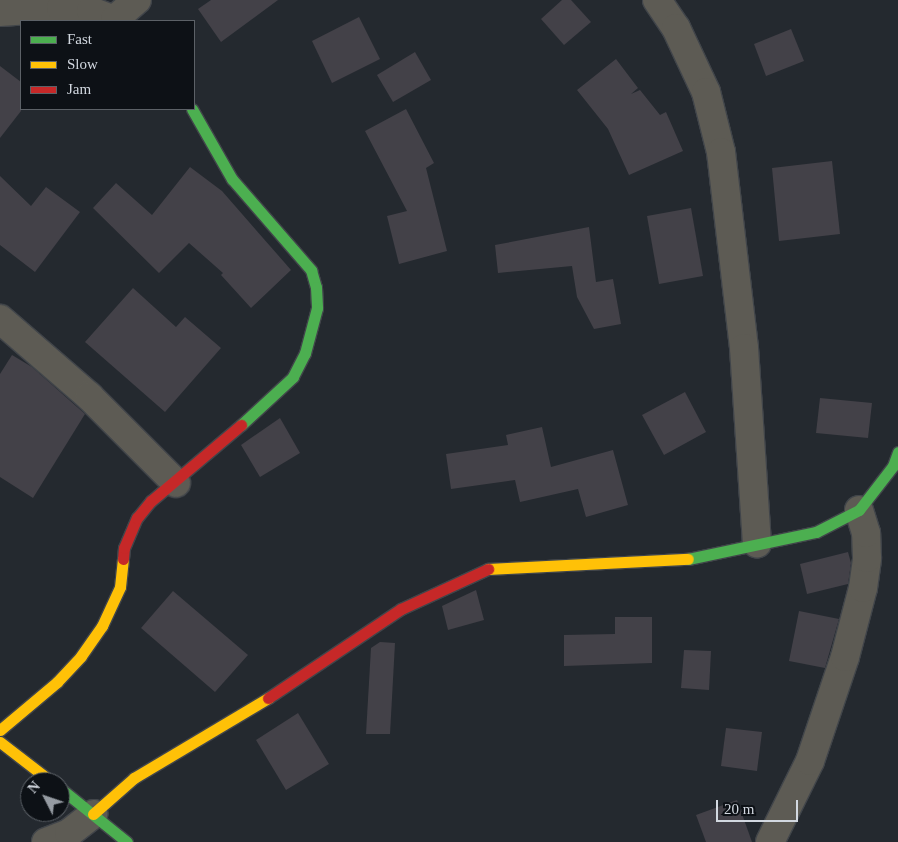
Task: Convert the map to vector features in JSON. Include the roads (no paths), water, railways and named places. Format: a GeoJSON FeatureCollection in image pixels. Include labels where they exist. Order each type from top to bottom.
{"type":"FeatureCollection","features":[{"type":"Feature","properties":{"kind":"main road"},"geometry":{"type":"LineString","coordinates":[[0,730],[33,699],[57,682],[81,656],[102,626],[120,587],[124,548],[137,518],[151,501],[176,483],[294,377],[305,354],[317,308],[316,287],[311,270],[232,179],[193,110]]}},
{"type":"Feature","properties":{"kind":"main road"},"geometry":{"type":"LineString","coordinates":[[93,814],[134,778],[255,707],[401,609],[490,568],[703,558],[757,544],[816,532],[859,510],[893,466],[898,452]]}},
{"type":"Feature","properties":{"kind":"main road"},"geometry":{"type":"LineString","coordinates":[[0,742],[39,772]]}},
{"type":"Feature","properties":{"kind":"main road"},"geometry":{"type":"LineString","coordinates":[[70,796],[127,842]]}},
{"type":"Feature","properties":{"kind":"street"},"geometry":{"type":"LineString","coordinates":[[0,12],[62,8],[92,11],[116,20],[137,0]]}},
{"type":"Feature","properties":{"kind":"street"},"geometry":{"type":"LineString","coordinates":[[657,0],[676,28],[706,92],[721,152],[744,348],[757,544]]}},
{"type":"Feature","properties":{"kind":"street"},"geometry":{"type":"LineString","coordinates":[[0,319],[89,396],[176,483]]}},
{"type":"Feature","properties":{"kind":"street"},"geometry":{"type":"LineString","coordinates":[[770,842],[810,761],[845,657],[863,588],[867,558],[866,533],[859,510]]}},
{"type":"Feature","properties":{"kind":"street"},"geometry":{"type":"LineString","coordinates":[[46,842],[69,833],[93,814]]}}]}
